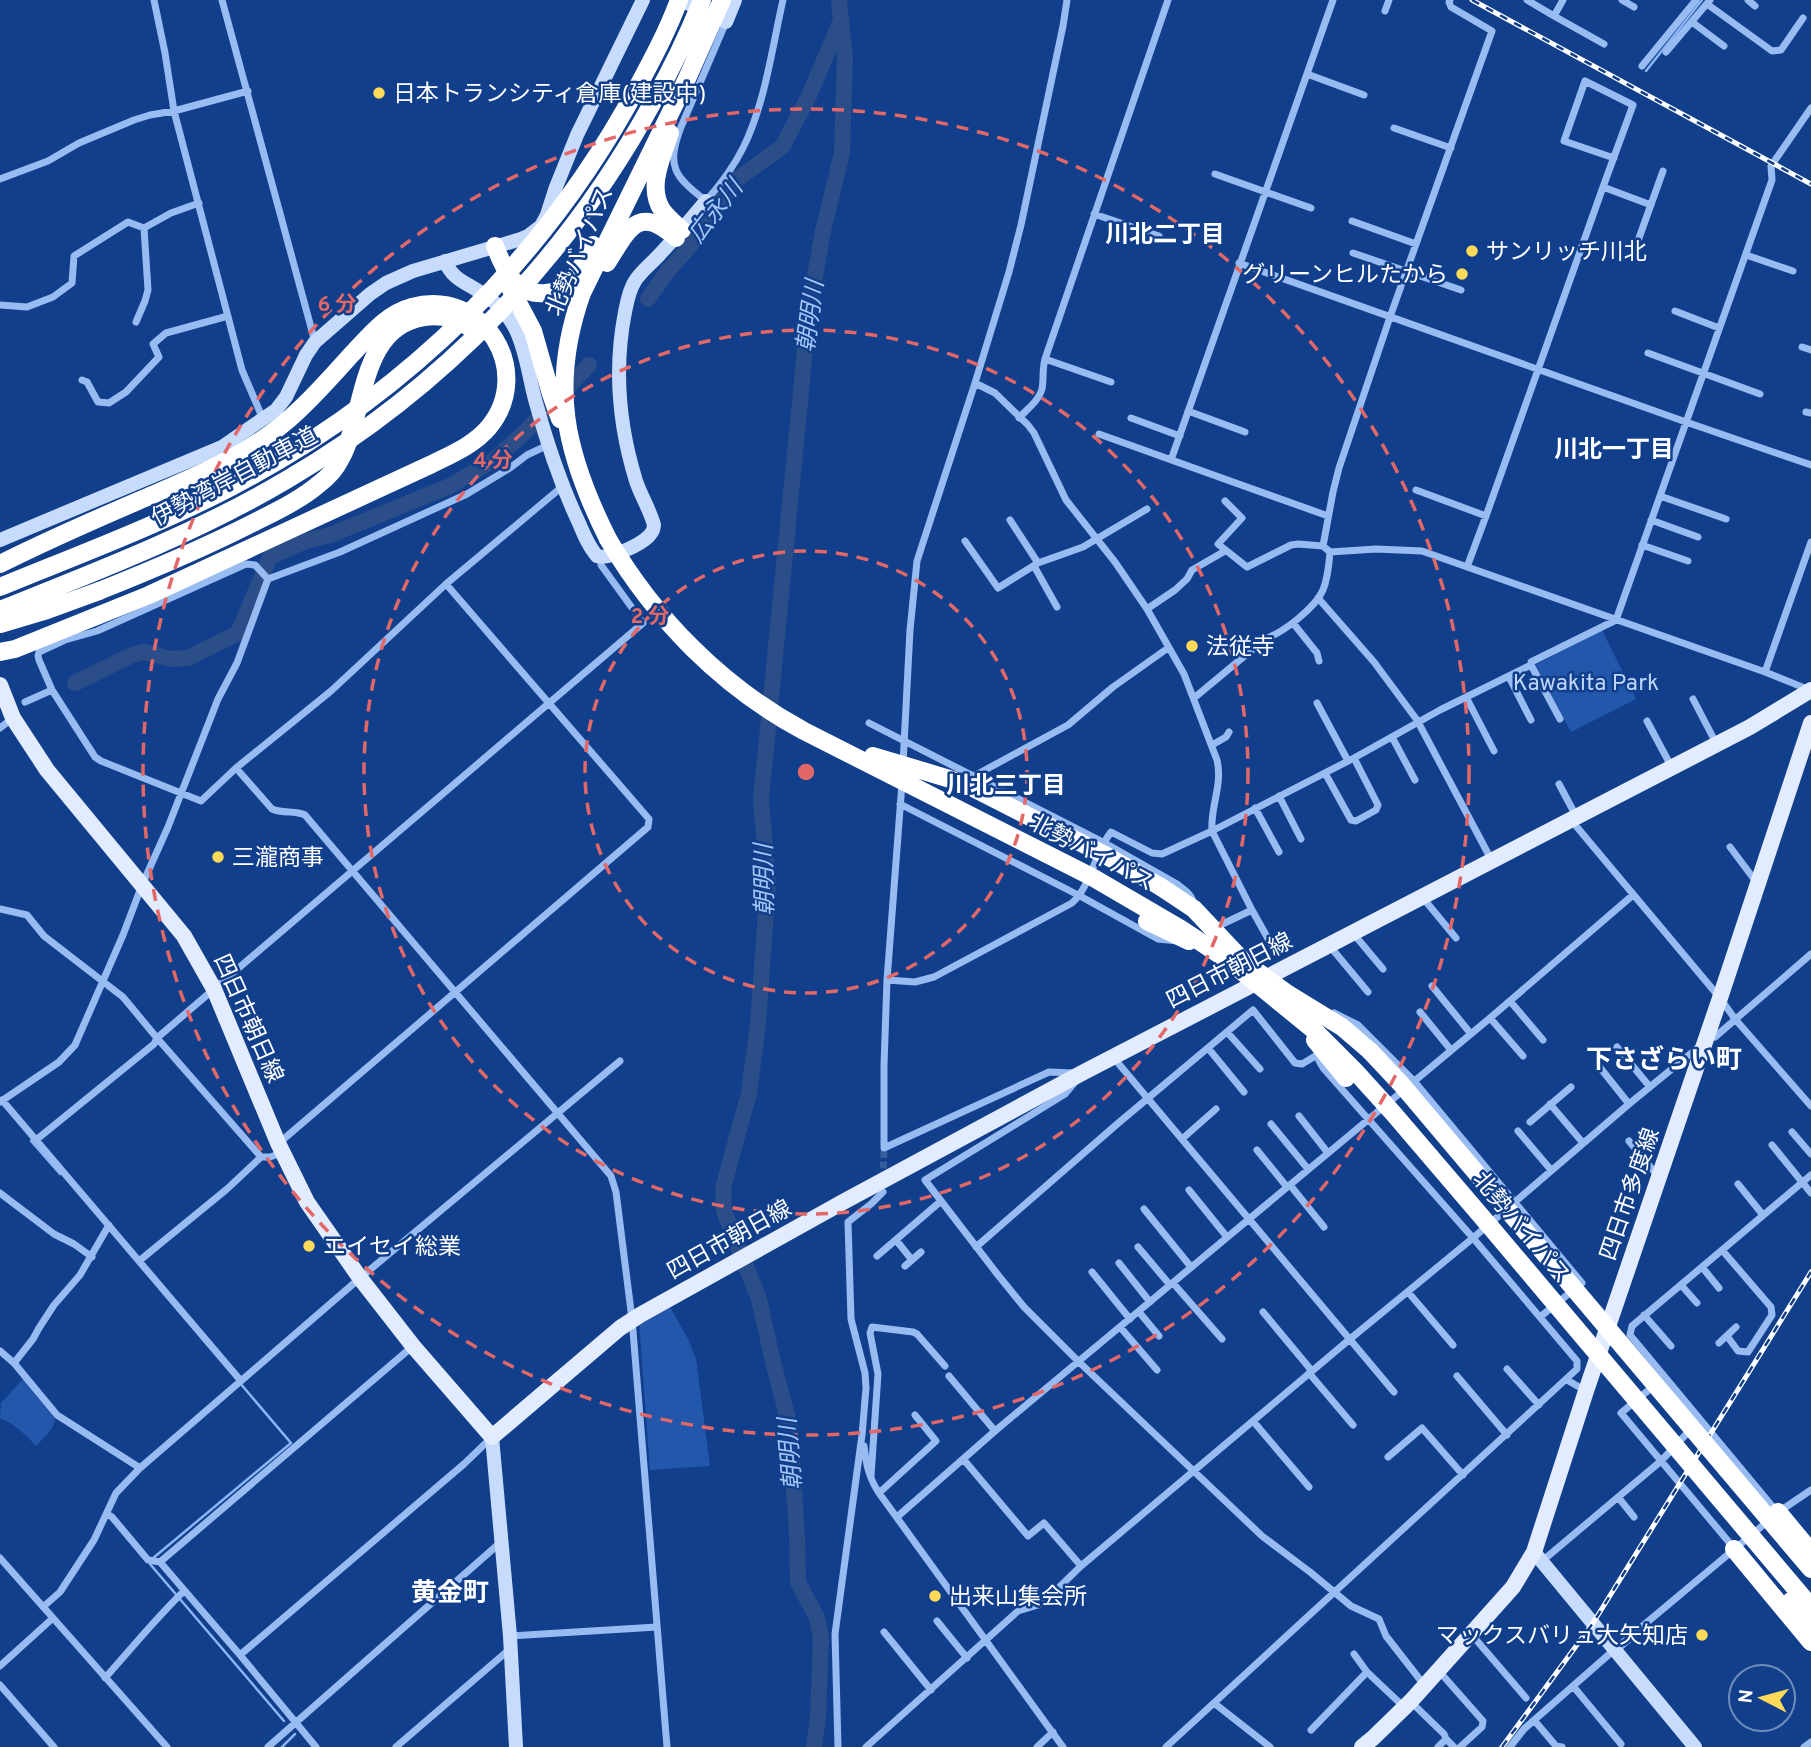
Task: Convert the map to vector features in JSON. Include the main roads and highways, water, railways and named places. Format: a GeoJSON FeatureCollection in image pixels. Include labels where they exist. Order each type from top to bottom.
{"type":"FeatureCollection","features":[{"type":"Feature","properties":{"kind":"highway","name":"伊勢湾岸自動車道"},"geometry":{"type":"LineString","coordinates":[[6,596],[245,480],[354,412],[441,341],[483,301],[527,251],[588,170],[639,84],[680,0]]}},
{"type":"Feature","properties":{"kind":"highway","name":"伊勢湾岸自動車道"},"geometry":{"type":"LineString","coordinates":[[6,596],[142,552],[239,507],[334,452],[418,388],[488,324],[543,265],[569,232],[638,130],[670,71],[702,0]]}},
{"type":"Feature","properties":{"kind":"highway","name":"北勢バイパス"},"geometry":{"type":"LineString","coordinates":[[560,376],[582,293],[685,83],[722,0]]}},
{"type":"Feature","properties":{"kind":"highway"},"geometry":{"type":"LineString","coordinates":[[561,407],[560,376],[586,298],[630,228],[640,222],[652,222],[679,234],[661,208],[655,184],[685,83]]}},
{"type":"Feature","properties":{"kind":"highway"},"geometry":{"type":"LineString","coordinates":[[561,407],[560,376],[507,282],[495,246],[511,279],[518,286],[536,293],[545,293],[567,285],[578,271],[649,142],[671,112]]}},
{"type":"Feature","properties":{"kind":"highway"},"geometry":{"type":"LineString","coordinates":[[0,564],[198,475],[248,449],[299,410],[377,327],[399,312],[433,303],[456,307],[476,317],[493,335],[499,346],[504,358],[507,386],[501,409],[488,428],[458,452],[63,635],[0,652]]}},
{"type":"Feature","properties":{"kind":"highway"},"geometry":{"type":"LineString","coordinates":[[0,624],[86,596],[200,549],[287,505],[318,486],[341,460],[369,369],[381,344],[401,325],[413,319],[440,316],[464,324],[485,342],[491,353],[497,377],[493,402],[480,424],[469,434],[160,579],[11,639],[0,647]]}},
{"type":"Feature","properties":{"kind":"highway","name":"北勢バイパス"},"geometry":{"type":"LineString","coordinates":[[561,407],[589,498],[608,539],[633,580],[664,619],[705,660],[741,692],[785,721],[1092,877],[1181,929],[1229,961],[1315,1031],[1393,1113],[1811,1607]]}},
{"type":"Feature","properties":{"kind":"highway"},"geometry":{"type":"LineString","coordinates":[[741,692],[783,724],[830,753],[1147,921],[1188,940],[1342,1027],[1370,1051],[1410,1095],[1811,1569]]}},
{"type":"Feature","properties":{"kind":"highway"},"geometry":{"type":"LineString","coordinates":[[785,721],[851,748],[975,789],[1105,855],[1194,909],[1293,1016],[1319,1051],[1387,1122],[1811,1625]]}},
{"type":"Feature","properties":{"kind":"highway"},"geometry":{"type":"LineString","coordinates":[[1778,1513],[1811,1552]]}},
{"type":"Feature","properties":{"kind":"highway"},"geometry":{"type":"LineString","coordinates":[[1734,1549],[1811,1642]]}},
{"type":"Feature","properties":{"kind":"main road","name":"四日市朝日線"},"geometry":{"type":"LineString","coordinates":[[0,685],[7,723],[184,936],[214,989],[281,1148],[307,1202],[360,1278],[492,1437],[636,1317],[1082,1073],[1717,744],[1811,690]]}},
{"type":"Feature","properties":{"kind":"main road","name":"四日市多度線"},"geometry":{"type":"LineString","coordinates":[[1362,1747],[1408,1704],[1537,1557],[1586,1391],[1658,1177],[1709,1040],[1720,998],[1811,723]]}},
{"type":"Feature","properties":{"kind":"waterway","name":"朝明川"},"geometry":{"type":"LineString","coordinates":[[814,1747],[821,1637],[817,1618],[798,1582],[790,1426],[759,1299],[724,1211],[723,1188],[749,1093],[758,1023],[768,883],[761,799],[809,310],[823,231],[842,153],[845,59],[839,0]]}},
{"type":"Feature","properties":{"kind":"waterway"},"geometry":{"type":"LineString","coordinates":[[1646,71],[1702,0]]}},
{"type":"Feature","properties":{"kind":"waterway","name":"広永川"},"geometry":{"type":"LineString","coordinates":[[648,299],[690,246],[736,180],[782,147],[808,98],[841,20]]}},
{"type":"Feature","properties":{"kind":"waterway","name":"広永川"},"geometry":{"type":"LineString","coordinates":[[75,683],[132,655],[144,652],[171,659],[188,658],[238,633],[270,557],[450,486],[495,459],[524,433],[589,365]]}},
{"type":"Feature","properties":{"kind":"waterway"},"geometry":{"type":"LineString","coordinates":[[33,1139],[31,1141],[60,1174]]}},
{"type":"Feature","properties":{"kind":"waterway"},"geometry":{"type":"LineString","coordinates":[[152,1559],[291,1443],[240,1383]]}},
{"type":"Feature","properties":{"kind":"waterway"},"geometry":{"type":"LineString","coordinates":[[150,1564],[284,1721]]}},
{"type":"Feature","properties":{"kind":"waterway"},"geometry":{"type":"LineString","coordinates":[[1621,1649],[1639,1634]]}},
{"type":"Feature","properties":{"kind":"waterway"},"geometry":{"type":"LineString","coordinates":[[282,1747],[295,1734]]}},
{"type":"Feature","properties":{"kind":"tunnel"},"geometry":{"type":"LineString","coordinates":[[883,1179],[884,1148]]}},
{"type":"Feature","properties":{"kind":"railway"},"geometry":{"type":"LineString","coordinates":[[1472,0],[1811,184]]}},
{"type":"Feature","properties":{"kind":"railway"},"geometry":{"type":"LineString","coordinates":[[1502,1747],[1593,1623],[1811,1272]]}},
{"type":"Feature","properties":{"kind":"place","name":"日本トランシティ倉庫(建設中)"},"geometry":{"type":"Point","coordinates":[379,93]}},
{"type":"Feature","properties":{"kind":"place","name":"サンリッチ川北"},"geometry":{"type":"Point","coordinates":[1472,251]}},
{"type":"Feature","properties":{"kind":"place","name":"グリーンヒルたから"},"geometry":{"type":"Point","coordinates":[1462,274]}},
{"type":"Feature","properties":{"kind":"place","name":"法従寺"},"geometry":{"type":"Point","coordinates":[1192,646]}},
{"type":"Feature","properties":{"kind":"place","name":"三瀧商事"},"geometry":{"type":"Point","coordinates":[218,857]}},
{"type":"Feature","properties":{"kind":"place","name":"エイセイ総業"},"geometry":{"type":"Point","coordinates":[309,1246]}},
{"type":"Feature","properties":{"kind":"place","name":"出来山集会所"},"geometry":{"type":"Point","coordinates":[935,1596]}},
{"type":"Feature","properties":{"kind":"place","name":"マックスバリュ大矢知店"},"geometry":{"type":"Point","coordinates":[1702,1635]}},
{"type":"Feature","properties":{"kind":"district","name":"川北二丁目"},"geometry":{"type":"Point","coordinates":[1165,234]}},
{"type":"Feature","properties":{"kind":"district","name":"川北一丁目"},"geometry":{"type":"Point","coordinates":[1614,449]}},
{"type":"Feature","properties":{"kind":"district","name":"川北三丁目"},"geometry":{"type":"Point","coordinates":[1006,785]}},
{"type":"Feature","properties":{"kind":"district","name":"下さざらい町"},"geometry":{"type":"Point","coordinates":[1664,1059]}},
{"type":"Feature","properties":{"kind":"district","name":"黄金町"},"geometry":{"type":"Point","coordinates":[450,1592]}},
{"type":"Feature","properties":{"kind":"park label","name":"Kawakita Park"},"geometry":{"type":"Point","coordinates":[1586,682]}}]}
